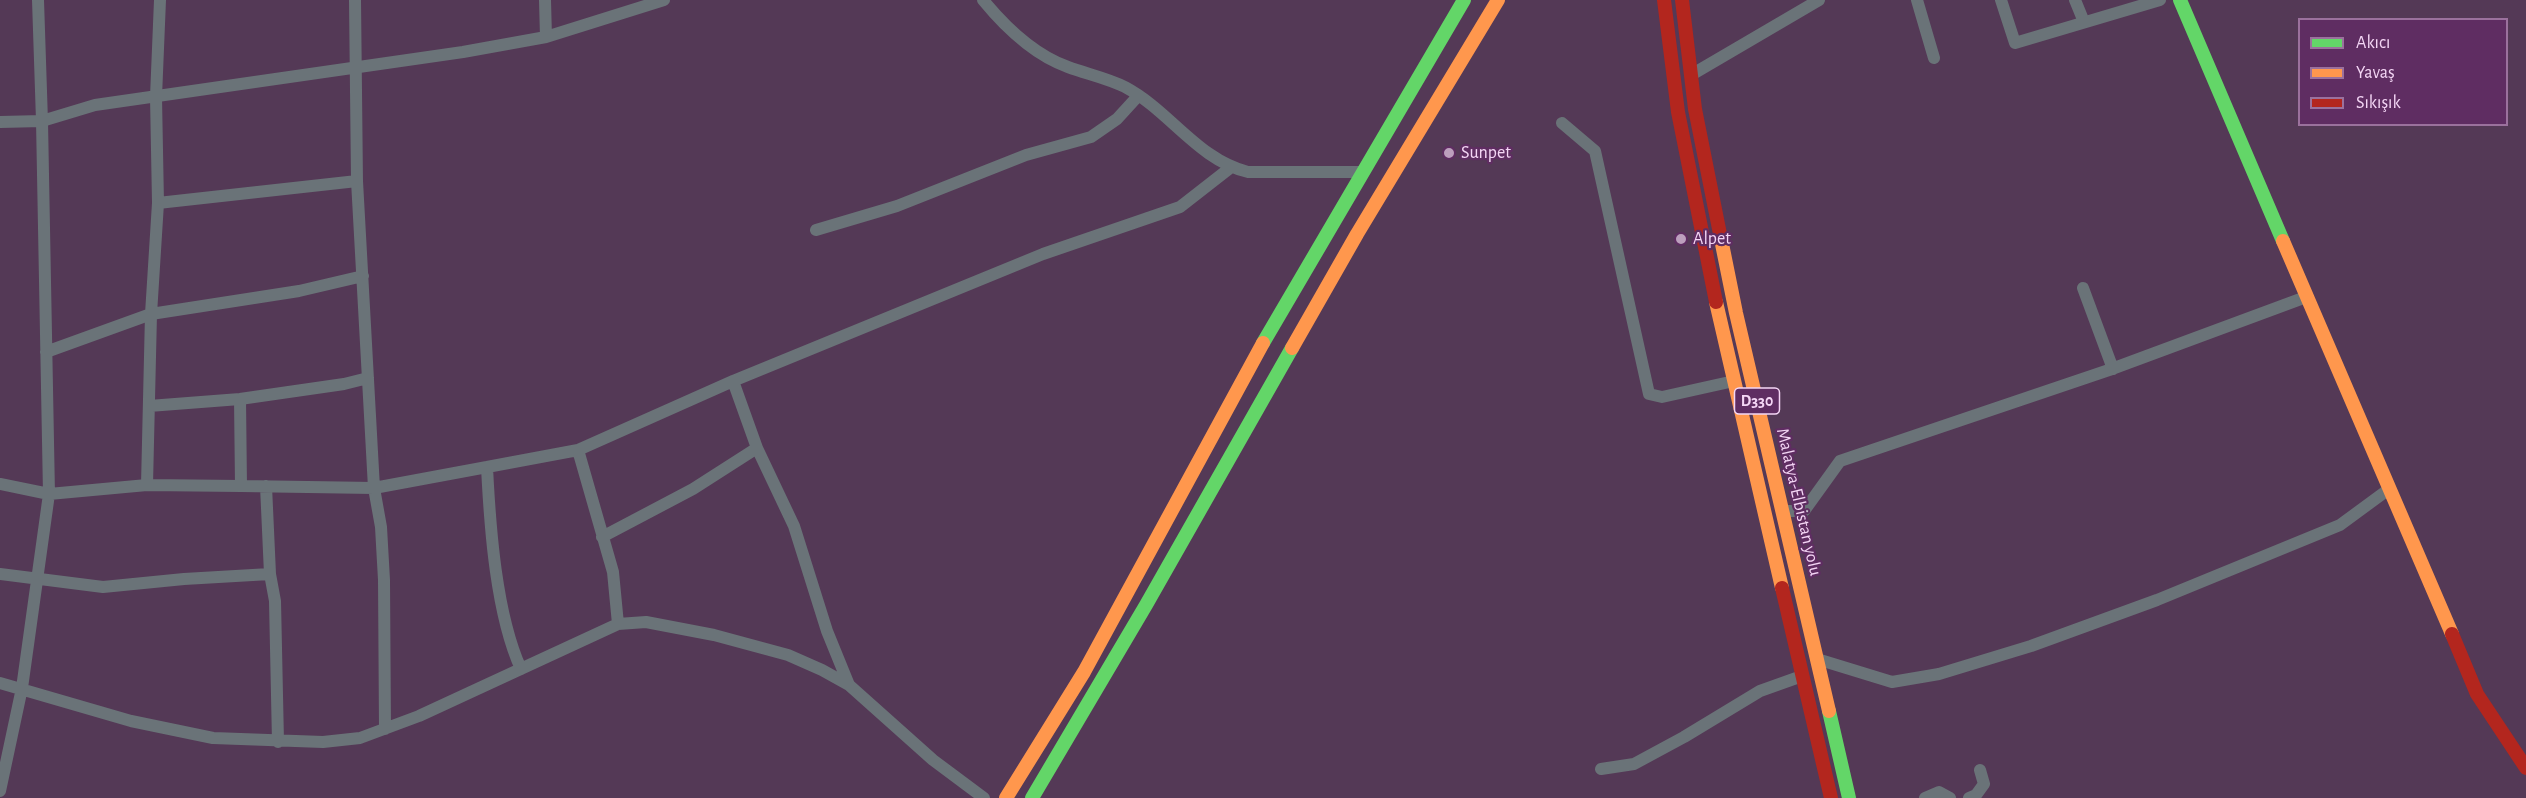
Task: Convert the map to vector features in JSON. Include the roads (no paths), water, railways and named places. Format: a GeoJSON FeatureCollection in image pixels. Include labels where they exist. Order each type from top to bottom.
{"type":"FeatureCollection","features":[{"type":"Feature","properties":{"kind":"main road"},"geometry":{"type":"LineString","coordinates":[[1006,798],[1084,672],[1270,329],[1464,0]]}},
{"type":"Feature","properties":{"kind":"main road"},"geometry":{"type":"LineString","coordinates":[[1032,798],[1146,605],[1357,234],[1498,0]]}},
{"type":"Feature","properties":{"kind":"main road","name":"Malatya-Elbistan yolu"},"geometry":{"type":"LineString","coordinates":[[1664,0],[1678,112],[1734,381],[1831,798]]}},
{"type":"Feature","properties":{"kind":"main road","name":"Malatya-Elbistan yolu"},"geometry":{"type":"LineString","coordinates":[[1682,0],[1695,109],[1736,313],[1849,798]]}},
{"type":"Feature","properties":{"kind":"main road"},"geometry":{"type":"LineString","coordinates":[[2180,0],[2477,694],[2526,768]]}},
{"type":"Feature","properties":{"kind":"street"},"geometry":{"type":"LineString","coordinates":[[0,791],[22,688],[49,494],[38,0]]}},
{"type":"Feature","properties":{"kind":"street"},"geometry":{"type":"LineString","coordinates":[[147,485],[151,314],[158,203],[156,97],[160,0]]}},
{"type":"Feature","properties":{"kind":"street"},"geometry":{"type":"LineString","coordinates":[[355,0],[357,181],[374,488],[381,527],[384,580],[385,729]]}},
{"type":"Feature","properties":{"kind":"street"},"geometry":{"type":"LineString","coordinates":[[545,0],[546,37]]}},
{"type":"Feature","properties":{"kind":"street"},"geometry":{"type":"LineString","coordinates":[[0,122],[42,121],[94,105],[464,52],[546,37],[664,0]]}},
{"type":"Feature","properties":{"kind":"street"},"geometry":{"type":"LineString","coordinates":[[982,0],[1003,24],[1042,56],[1124,87],[1156,108],[1206,153],[1230,168],[1248,172],[1363,172]]}},
{"type":"Feature","properties":{"kind":"street"},"geometry":{"type":"LineString","coordinates":[[1690,75],[1819,0]]}},
{"type":"Feature","properties":{"kind":"street"},"geometry":{"type":"LineString","coordinates":[[1917,0],[1934,58]]}},
{"type":"Feature","properties":{"kind":"street"},"geometry":{"type":"LineString","coordinates":[[2001,0],[2015,43],[2160,0]]}},
{"type":"Feature","properties":{"kind":"street"},"geometry":{"type":"LineString","coordinates":[[2076,0],[2084,22]]}},
{"type":"Feature","properties":{"kind":"street"},"geometry":{"type":"LineString","coordinates":[[816,230],[897,206],[1026,155],[1091,137],[1118,119],[1138,96]]}},
{"type":"Feature","properties":{"kind":"street"},"geometry":{"type":"LineString","coordinates":[[1562,123],[1594,151],[1649,394],[1662,396],[1734,381]]}},
{"type":"Feature","properties":{"kind":"street"},"geometry":{"type":"LineString","coordinates":[[0,484],[49,494],[147,485],[374,488],[578,450],[733,381],[1042,254],[1180,207],[1230,168]]}},
{"type":"Feature","properties":{"kind":"street"},"geometry":{"type":"LineString","coordinates":[[158,203],[357,181]]}},
{"type":"Feature","properties":{"kind":"street"},"geometry":{"type":"LineString","coordinates":[[46,352],[151,314],[299,291],[363,276]]}},
{"type":"Feature","properties":{"kind":"street"},"geometry":{"type":"LineString","coordinates":[[2083,288],[2113,369]]}},
{"type":"Feature","properties":{"kind":"street"},"geometry":{"type":"LineString","coordinates":[[1782,511],[1804,511],[1840,461],[2113,369],[2306,297]]}},
{"type":"Feature","properties":{"kind":"street"},"geometry":{"type":"LineString","coordinates":[[149,406],[240,399],[345,384],[368,378]]}},
{"type":"Feature","properties":{"kind":"street"},"geometry":{"type":"LineString","coordinates":[[733,381],[757,448],[794,526],[827,631],[849,685]]}},
{"type":"Feature","properties":{"kind":"street"},"geometry":{"type":"LineString","coordinates":[[240,399],[241,486]]}},
{"type":"Feature","properties":{"kind":"street"},"geometry":{"type":"LineString","coordinates":[[602,537],[693,489],[757,448]]}},
{"type":"Feature","properties":{"kind":"street"},"geometry":{"type":"LineString","coordinates":[[578,450],[613,572],[618,624]]}},
{"type":"Feature","properties":{"kind":"street"},"geometry":{"type":"LineString","coordinates":[[487,467],[489,518],[505,620],[512,649],[521,669]]}},
{"type":"Feature","properties":{"kind":"street"},"geometry":{"type":"LineString","coordinates":[[266,486],[270,574],[275,601],[278,742]]}},
{"type":"Feature","properties":{"kind":"street"},"geometry":{"type":"LineString","coordinates":[[1817,659],[1892,682],[1939,674],[2031,646],[2157,600],[2243,565],[2340,525],[2389,489]]}},
{"type":"Feature","properties":{"kind":"street"},"geometry":{"type":"LineString","coordinates":[[0,574],[103,587],[270,574]]}},
{"type":"Feature","properties":{"kind":"street"},"geometry":{"type":"LineString","coordinates":[[0,683],[131,721],[213,738],[323,742],[351,739],[385,729],[419,716],[618,624],[646,622],[714,635],[788,655],[849,685],[933,760],[984,798]]}},
{"type":"Feature","properties":{"kind":"street"},"geometry":{"type":"LineString","coordinates":[[1601,769],[1634,764],[1760,691],[1802,676]]}},
{"type":"Feature","properties":{"kind":"street"},"geometry":{"type":"LineString","coordinates":[[1968,798],[1976,795],[1984,784],[1980,770]]}},
{"type":"Feature","properties":{"kind":"street"},"geometry":{"type":"LineString","coordinates":[[1925,798],[1939,792],[1950,798]]}},
{"type":"Feature","properties":{"kind":"place","name":"Sunpet"},"geometry":{"type":"Point","coordinates":[1449,153]}},
{"type":"Feature","properties":{"kind":"place","name":"Alpet"},"geometry":{"type":"Point","coordinates":[1681,239]}}]}
